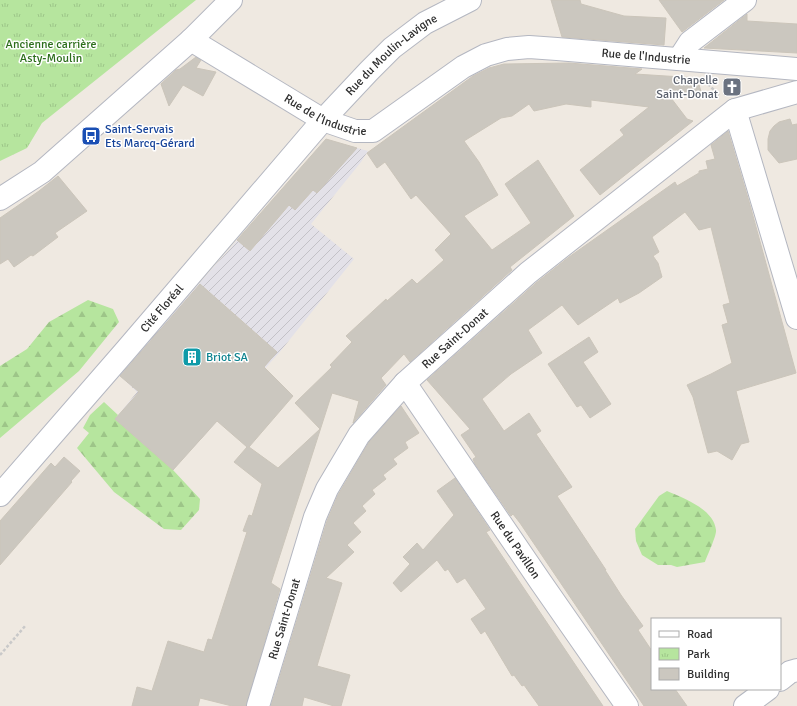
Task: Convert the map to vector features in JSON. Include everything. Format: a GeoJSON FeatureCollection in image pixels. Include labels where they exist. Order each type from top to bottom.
{"type":"FeatureCollection","features":[{"type":"Feature","properties":{"kind":"street"},"geometry":{"type":"LineString","coordinates":[[0,199],[42,172],[191,40],[231,0]]}},
{"type":"Feature","properties":{"kind":"street","name":"Rue du Moulin-Lavigne"},"geometry":{"type":"LineString","coordinates":[[323,120],[392,48],[425,23],[470,0]]}},
{"type":"Feature","properties":{"kind":"street"},"geometry":{"type":"LineString","coordinates":[[679,59],[690,42],[745,0]]}},
{"type":"Feature","properties":{"kind":"street","name":"Rue de l'Industrie"},"geometry":{"type":"LineString","coordinates":[[191,40],[323,120],[355,131],[373,131],[463,66],[486,55],[507,49],[536,48],[797,69]]}},
{"type":"Feature","properties":{"kind":"street","name":"Rue Saint-Donat"},"geometry":{"type":"LineString","coordinates":[[258,706],[315,517],[327,490],[359,435],[405,383],[528,273],[735,110],[797,92]]}},
{"type":"Feature","properties":{"kind":"street"},"geometry":{"type":"LineString","coordinates":[[735,110],[797,318]]}},
{"type":"Feature","properties":{"kind":"street","name":"Cité Floréal"},"geometry":{"type":"LineString","coordinates":[[0,495],[323,120]]}},
{"type":"Feature","properties":{"kind":"street","name":"Rue du Pavillon"},"geometry":{"type":"LineString","coordinates":[[405,383],[627,706]]}},
{"type":"Feature","properties":{"kind":"street"},"geometry":{"type":"LineString","coordinates":[[781,679],[790,672],[797,670]]}},
{"type":"Feature","properties":{"kind":"street"},"geometry":{"type":"LineString","coordinates":[[745,706],[767,690]]}},
{"type":"Feature","properties":{"kind":"path"},"geometry":{"type":"LineString","coordinates":[[0,655],[26,625]]}},
{"type":"Feature","properties":{"kind":"shaded area"},"geometry":{"type":"Polygon","coordinates":[[[326,139],[368,151],[361,162],[311,224],[354,259],[279,353],[173,470],[115,419],[137,392],[119,375],[326,139]]]}},
{"type":"Feature","properties":{"kind":"green space","name":"Ancienne carrière Asty-Moulin"},"geometry":{"type":"Polygon","coordinates":[[[0,0],[196,0],[42,123],[27,148],[0,161],[0,0]]]}},
{"type":"Feature","properties":{"kind":"green space"},"geometry":{"type":"Polygon","coordinates":[[[88,300],[113,309],[119,322],[79,371],[0,438],[0,366],[27,349],[49,322],[88,300]]]}},
{"type":"Feature","properties":{"kind":"green space"},"geometry":{"type":"Polygon","coordinates":[[[104,402],[118,415],[115,419],[173,470],[200,499],[199,510],[181,530],[164,529],[114,492],[77,448],[89,433],[83,428],[90,415],[104,402]]]}},
{"type":"Feature","properties":{"kind":"green space"},"geometry":{"type":"Polygon","coordinates":[[[667,491],[697,505],[710,516],[714,523],[716,533],[705,562],[677,567],[671,565],[658,565],[642,555],[636,541],[635,529],[659,496],[667,491]]]}},
{"type":"Feature","properties":{"kind":"building"},"geometry":{"type":"Polygon","coordinates":[[[551,0],[580,0],[581,4],[624,16],[666,18],[664,45],[562,37],[551,0]]]}},
{"type":"Feature","properties":{"kind":"building"},"geometry":{"type":"Polygon","coordinates":[[[659,0],[724,0],[682,32],[659,0]]]}},
{"type":"Feature","properties":{"kind":"building"},"geometry":{"type":"Polygon","coordinates":[[[747,14],[747,21],[797,24],[797,53],[704,48],[747,14]]]}},
{"type":"Feature","properties":{"kind":"building"},"geometry":{"type":"Polygon","coordinates":[[[196,57],[201,60],[196,68],[216,72],[203,96],[183,85],[169,106],[161,84],[176,70],[180,69],[196,57]]]}},
{"type":"Feature","properties":{"kind":"building"},"geometry":{"type":"Polygon","coordinates":[[[569,63],[642,69],[635,74],[697,78],[702,95],[668,94],[687,119],[693,121],[600,195],[580,170],[624,135],[620,130],[649,107],[591,100],[591,107],[566,104],[534,111],[529,104],[512,116],[501,118],[464,141],[479,162],[498,195],[464,216],[492,250],[531,223],[505,184],[538,160],[574,216],[510,267],[512,270],[410,362],[404,354],[381,378],[386,385],[353,423],[359,401],[332,393],[271,583],[280,589],[246,706],[232,706],[200,698],[198,706],[132,706],[137,687],[152,691],[168,641],[204,652],[208,639],[212,640],[247,532],[243,531],[249,515],[252,516],[262,484],[234,462],[247,447],[217,421],[173,470],[115,419],[139,392],[120,376],[200,284],[277,352],[264,367],[293,396],[249,447],[278,468],[320,429],[295,403],[332,367],[330,365],[352,342],[346,336],[386,299],[387,301],[412,279],[417,284],[444,260],[435,250],[451,234],[416,195],[411,199],[385,162],[377,168],[367,153],[473,76],[489,68],[504,64],[569,63]]]}},
{"type":"Feature","properties":{"kind":"building"},"geometry":{"type":"Polygon","coordinates":[[[790,119],[792,125],[797,124],[797,159],[779,163],[768,150],[770,131],[779,122],[790,119]]]}},
{"type":"Feature","properties":{"kind":"building"},"geometry":{"type":"Polygon","coordinates":[[[728,131],[796,373],[736,391],[749,442],[741,444],[732,460],[717,451],[708,453],[693,397],[687,385],[732,363],[722,325],[728,323],[723,305],[730,303],[711,227],[699,230],[685,212],[652,237],[659,252],[653,256],[658,263],[662,277],[639,293],[620,303],[618,298],[578,325],[562,305],[528,330],[542,353],[511,374],[482,399],[504,431],[529,413],[541,431],[536,434],[572,487],[557,496],[621,595],[643,626],[638,630],[651,650],[651,690],[676,690],[687,706],[644,706],[520,523],[513,514],[511,516],[475,464],[473,459],[476,457],[461,435],[470,429],[427,380],[536,283],[569,257],[675,182],[677,186],[699,173],[699,171],[708,169],[706,161],[715,159],[711,145],[728,131]]]}},
{"type":"Feature","properties":{"kind":"building"},"geometry":{"type":"Polygon","coordinates":[[[326,139],[357,148],[317,193],[313,190],[295,210],[289,205],[250,251],[237,240],[326,139]]]}},
{"type":"Feature","properties":{"kind":"building"},"geometry":{"type":"Polygon","coordinates":[[[58,176],[87,211],[55,233],[58,237],[33,256],[31,255],[14,267],[8,259],[0,264],[0,218],[58,176]]]}},
{"type":"Feature","properties":{"kind":"building"},"geometry":{"type":"Polygon","coordinates":[[[589,337],[598,352],[583,362],[611,404],[590,418],[581,405],[577,407],[548,364],[589,337]]]}},
{"type":"Feature","properties":{"kind":"building"},"geometry":{"type":"Polygon","coordinates":[[[401,406],[419,433],[405,442],[408,448],[393,459],[397,464],[383,475],[386,479],[372,490],[375,494],[362,506],[366,511],[353,523],[361,532],[347,545],[354,552],[326,578],[342,583],[317,666],[350,675],[341,706],[334,706],[304,697],[302,706],[271,706],[327,521],[338,495],[369,442],[401,406]]]}},
{"type":"Feature","properties":{"kind":"building"},"geometry":{"type":"Polygon","coordinates":[[[64,457],[80,471],[0,565],[0,521],[51,463],[55,467],[64,457]]]}},
{"type":"Feature","properties":{"kind":"building"},"geometry":{"type":"Polygon","coordinates":[[[455,478],[490,530],[486,532],[603,706],[539,706],[524,685],[522,686],[514,675],[512,676],[485,631],[481,634],[471,619],[486,609],[465,578],[457,583],[448,569],[445,571],[437,560],[401,592],[393,583],[410,564],[403,557],[417,543],[423,550],[454,515],[437,491],[455,478]]]}},
{"type":"Feature","properties":{"kind":"place","name":"Chapelle Saint-Donat"},"geometry":{"type":"Point","coordinates":[732,87]}},
{"type":"Feature","properties":{"kind":"place","name":"Saint-Servais Ets Marcq-Gérard"},"geometry":{"type":"Point","coordinates":[91,136]}},
{"type":"Feature","properties":{"kind":"place","name":"Briot SA"},"geometry":{"type":"Point","coordinates":[192,357]}}]}
